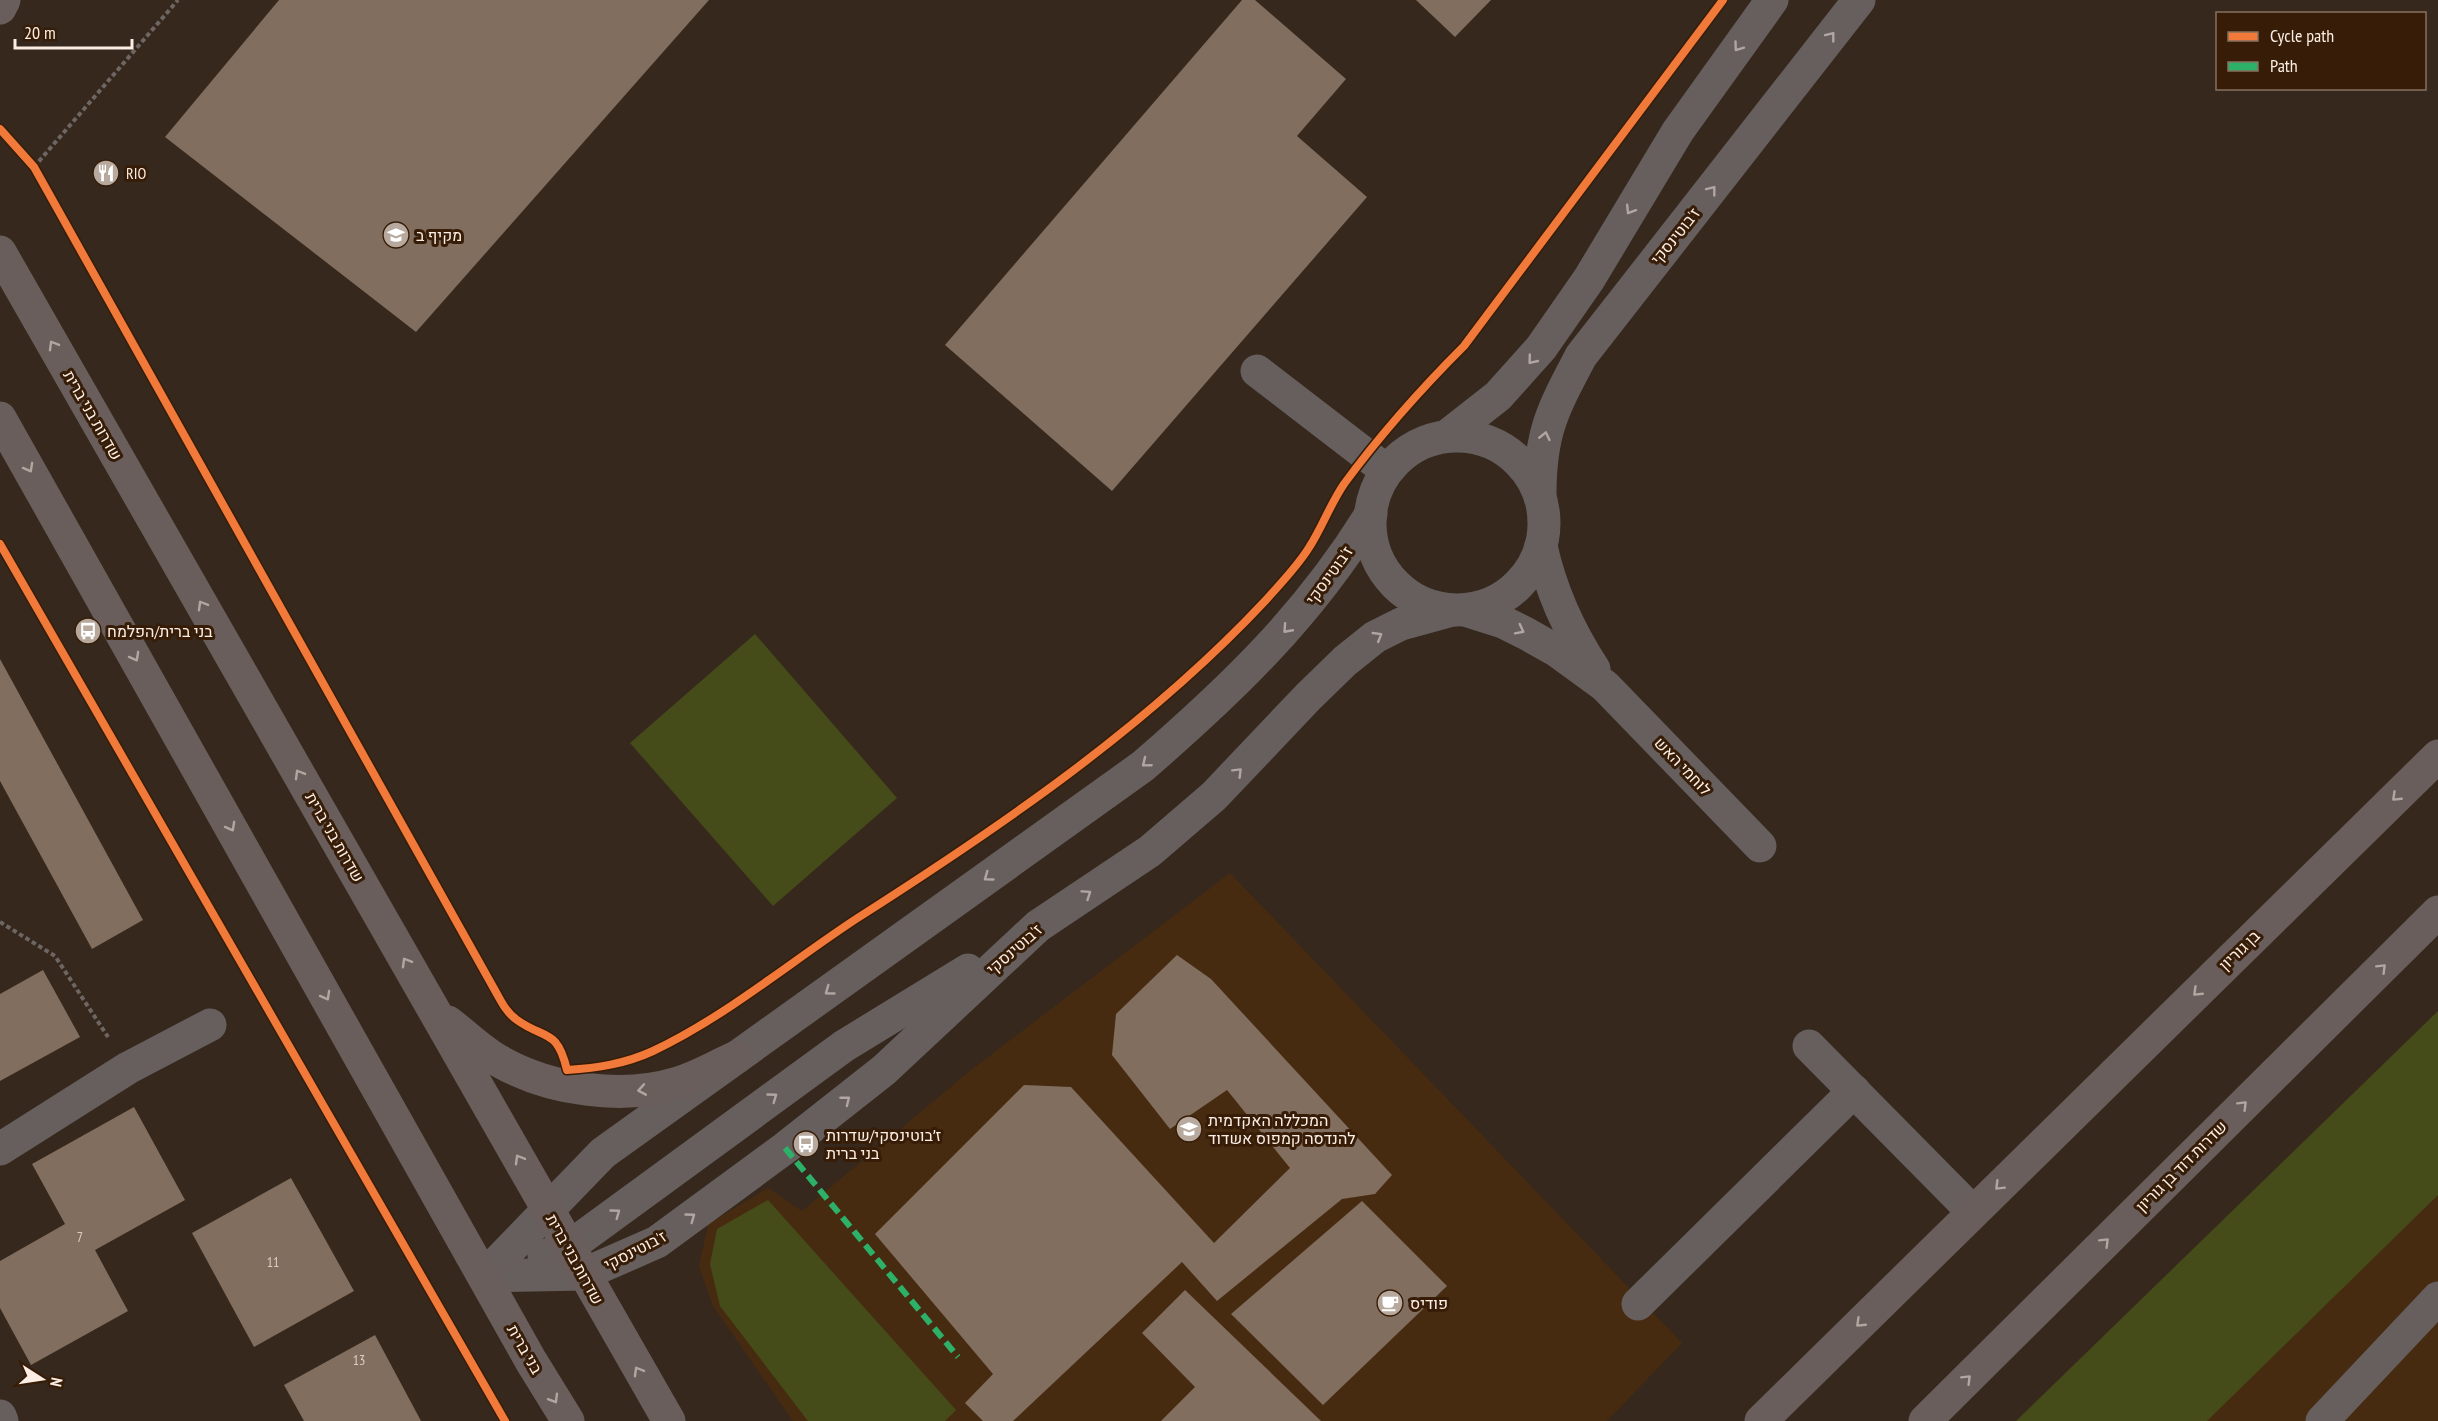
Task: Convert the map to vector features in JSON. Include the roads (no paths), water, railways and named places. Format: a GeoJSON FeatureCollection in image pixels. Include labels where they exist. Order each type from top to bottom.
{"type":"FeatureCollection","features":[{"type":"Feature","properties":{"kind":"main road"},"geometry":{"type":"LineString","coordinates":[[0,8],[4,0]]}},
{"type":"Feature","properties":{"kind":"main road","name":"שדרות בני ברית"},"geometry":{"type":"LineString","coordinates":[[0,252],[669,1421]]}},
{"type":"Feature","properties":{"kind":"main road"},"geometry":{"type":"LineString","coordinates":[[0,417],[484,1276]]}},
{"type":"Feature","properties":{"kind":"main road","name":"בן גוריון"},"geometry":{"type":"LineString","coordinates":[[1973,1212],[2438,756]]}},
{"type":"Feature","properties":{"kind":"main road","name":"שדרות דוד בן גוריון"},"geometry":{"type":"LineString","coordinates":[[1926,1421],[2438,912]]}},
{"type":"Feature","properties":{"kind":"main road"},"geometry":{"type":"LineString","coordinates":[[435,1012],[498,1060],[523,1073],[565,1086],[631,1092],[678,1083],[737,1057]]}},
{"type":"Feature","properties":{"kind":"main road"},"geometry":{"type":"LineString","coordinates":[[1761,1421],[1973,1212]]}},
{"type":"Feature","properties":{"kind":"main road","name":"בני ברית"},"geometry":{"type":"LineString","coordinates":[[484,1276],[568,1421]]}},
{"type":"Feature","properties":{"kind":"street"},"geometry":{"type":"LineString","coordinates":[[1447,436],[1482,438],[1503,448],[1529,472],[1540,494],[1544,520],[1541,546],[1530,570],[1513,590],[1491,604],[1459,610],[1426,605],[1404,592],[1382,567],[1374,549],[1371,514],[1376,491],[1387,471],[1413,447],[1447,436],[1498,396],[1520,375],[1589,279],[1678,131],[1772,0]]}},
{"type":"Feature","properties":{"kind":"street","name":"ז'בוטינסקי"},"geometry":{"type":"LineString","coordinates":[[1540,494],[1540,465],[1548,423],[1581,356],[1859,0]]}},
{"type":"Feature","properties":{"kind":"street"},"geometry":{"type":"LineString","coordinates":[[1257,371],[1387,471]]}},
{"type":"Feature","properties":{"kind":"street","name":"ז'בוטינסקי"},"geometry":{"type":"LineString","coordinates":[[484,1276],[603,1153],[1143,766],[1220,699],[1293,623],[1345,556],[1371,514]]}},
{"type":"Feature","properties":{"kind":"street","name":"לוחמי האש"},"geometry":{"type":"LineString","coordinates":[[1541,546],[1548,575],[1573,638],[1605,686]]}},
{"type":"Feature","properties":{"kind":"street","name":"ז'בוטינסקי"},"geometry":{"type":"LineString","coordinates":[[484,1276],[576,1261],[657,1242],[785,1148],[884,1070],[1038,926],[1150,851],[1206,803],[1315,690],[1375,637],[1401,624],[1459,610]]}},
{"type":"Feature","properties":{"kind":"street","name":"לוחמי האש"},"geometry":{"type":"LineString","coordinates":[[1459,610],[1527,634],[1557,651],[1605,686],[1760,846]]}},
{"type":"Feature","properties":{"kind":"street"},"geometry":{"type":"LineString","coordinates":[[576,1261],[844,1046],[1038,926]]}},
{"type":"Feature","properties":{"kind":"street"},"geometry":{"type":"LineString","coordinates":[[0,1149],[128,1068],[210,1025]]}},
{"type":"Feature","properties":{"kind":"street"},"geometry":{"type":"LineString","coordinates":[[1809,1046],[1973,1212]]}},
{"type":"Feature","properties":{"kind":"street"},"geometry":{"type":"LineString","coordinates":[[1638,1304],[1854,1091]]}},
{"type":"Feature","properties":{"kind":"street"},"geometry":{"type":"LineString","coordinates":[[2336,1416],[2438,1298]]}},
{"type":"Feature","properties":{"kind":"street"},"geometry":{"type":"LineString","coordinates":[[0,1416],[3,1421]]}},
{"type":"Feature","properties":{"kind":"place","name":"RIO"},"geometry":{"type":"Point","coordinates":[106,173]}},
{"type":"Feature","properties":{"kind":"place","name":"מקיף ב"},"geometry":{"type":"Point","coordinates":[396,235]}},
{"type":"Feature","properties":{"kind":"place","name":"בני ברית/הפלמח"},"geometry":{"type":"Point","coordinates":[88,631]}},
{"type":"Feature","properties":{"kind":"place","name":"המכללה האקדמית להנדסה קמפוס אשדוד"},"geometry":{"type":"Point","coordinates":[1189,1129]}},
{"type":"Feature","properties":{"kind":"place","name":"ז׳בוטינסקי/שדרות בני ברית"},"geometry":{"type":"Point","coordinates":[806,1144]}},
{"type":"Feature","properties":{"kind":"place","name":"פודיס"},"geometry":{"type":"Point","coordinates":[1390,1303]}}]}
